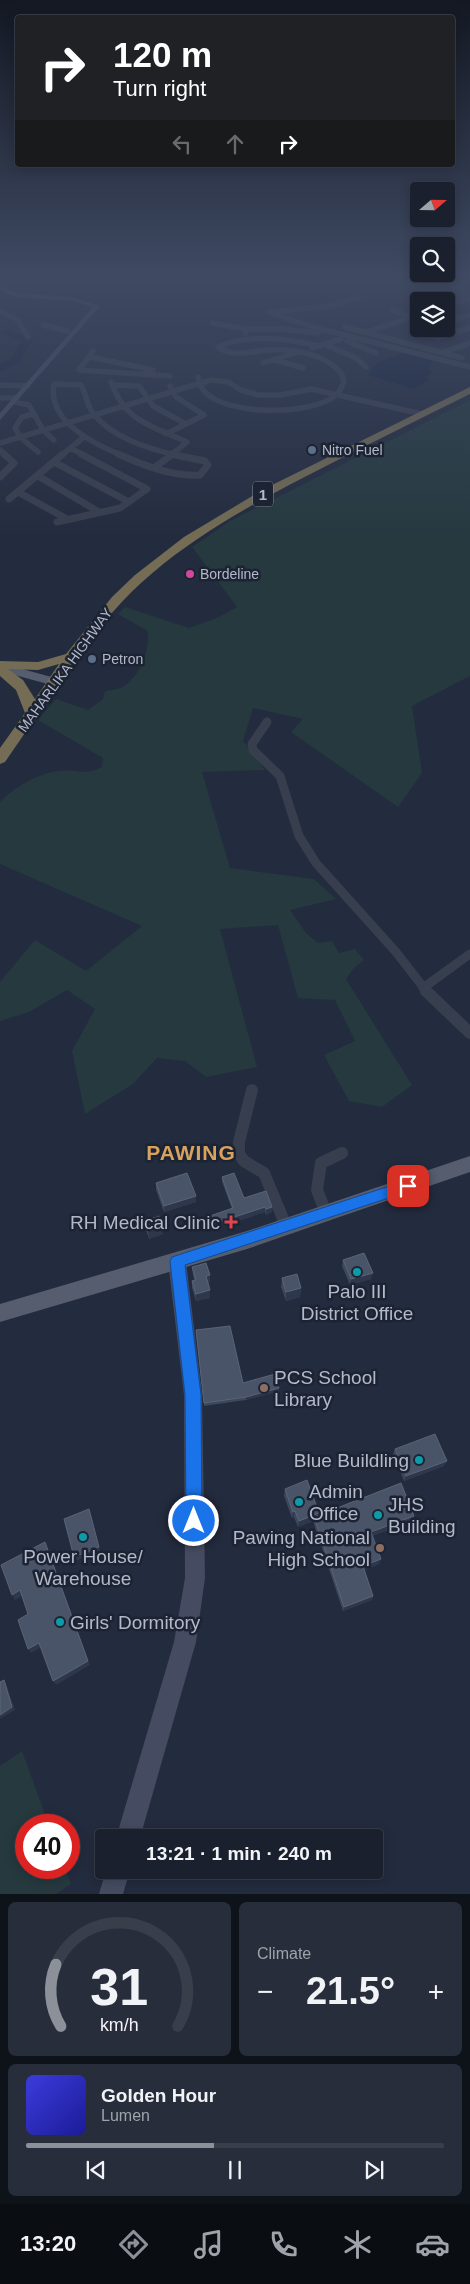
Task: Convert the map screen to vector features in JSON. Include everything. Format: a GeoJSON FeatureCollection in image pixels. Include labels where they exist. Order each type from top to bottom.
{"type":"FeatureCollection","features":[{"type":"Feature","properties":{"kind":"highway","name":"MAHARLIKA HIGHWAY"},"geometry":{"type":"LineString","coordinates":[[0,759],[74,656],[118,599],[191,535],[225,514],[470,390]]}},
{"type":"Feature","properties":{"kind":"highway"},"geometry":{"type":"LineString","coordinates":[[0,667],[38,666],[74,656]]}},
{"type":"Feature","properties":{"kind":"highway"},"geometry":{"type":"LineString","coordinates":[[0,667],[23,686],[29,698],[32,714]]}},
{"type":"Feature","properties":{"kind":"main road"},"geometry":{"type":"LineString","coordinates":[[0,667],[55,682]]}},
{"type":"Feature","properties":{"kind":"main road"},"geometry":{"type":"LineString","coordinates":[[0,1313],[177,1261],[470,1164]]}},
{"type":"Feature","properties":{"kind":"street"},"geometry":{"type":"LineString","coordinates":[[0,418],[46,363]]}},
{"type":"Feature","properties":{"kind":"street"},"geometry":{"type":"LineString","coordinates":[[84,363],[79,370],[154,370]]}},
{"type":"Feature","properties":{"kind":"street"},"geometry":{"type":"LineString","coordinates":[[128,363],[170,375],[171,391],[184,403],[203,413],[166,434]]}},
{"type":"Feature","properties":{"kind":"street"},"geometry":{"type":"LineString","coordinates":[[286,363],[303,368]]}},
{"type":"Feature","properties":{"kind":"street"},"geometry":{"type":"LineString","coordinates":[[198,380],[204,392],[216,399],[257,410],[295,410],[316,404],[337,394],[344,381],[338,369],[329,363]]}},
{"type":"Feature","properties":{"kind":"street"},"geometry":{"type":"LineString","coordinates":[[362,363],[366,367]]}},
{"type":"Feature","properties":{"kind":"street"},"geometry":{"type":"LineString","coordinates":[[457,363],[470,367]]}},
{"type":"Feature","properties":{"kind":"street"},"geometry":{"type":"LineString","coordinates":[[0,443],[147,399],[198,380],[228,382],[248,393],[264,396],[288,395],[310,389],[337,394],[415,417]]}},
{"type":"Feature","properties":{"kind":"street"},"geometry":{"type":"LineString","coordinates":[[54,384],[81,385],[94,415],[130,439],[173,455],[205,461],[208,465],[203,473],[192,476],[155,467],[119,455],[84,437],[68,422],[53,394],[54,384]]}},
{"type":"Feature","properties":{"kind":"street"},"geometry":{"type":"LineString","coordinates":[[155,467],[186,445],[186,442],[144,424],[120,407],[114,397],[111,384],[139,386],[147,399],[166,415],[186,424]]}},
{"type":"Feature","properties":{"kind":"street"},"geometry":{"type":"LineString","coordinates":[[0,385],[28,386]]}},
{"type":"Feature","properties":{"kind":"street"},"geometry":{"type":"LineString","coordinates":[[0,398],[28,403],[43,430],[54,440]]}},
{"type":"Feature","properties":{"kind":"street"},"geometry":{"type":"LineString","coordinates":[[33,414],[19,420],[14,428],[20,437],[38,452]]}},
{"type":"Feature","properties":{"kind":"street"},"geometry":{"type":"LineString","coordinates":[[9,499],[84,437]]}},
{"type":"Feature","properties":{"kind":"street"},"geometry":{"type":"LineString","coordinates":[[57,522],[120,508],[146,491],[146,487],[70,448]]}},
{"type":"Feature","properties":{"kind":"street"},"geometry":{"type":"LineString","coordinates":[[0,450],[14,464],[0,477]]}},
{"type":"Feature","properties":{"kind":"street"},"geometry":{"type":"LineString","coordinates":[[54,462],[129,502]]}},
{"type":"Feature","properties":{"kind":"street"},"geometry":{"type":"LineString","coordinates":[[38,476],[99,512]]}},
{"type":"Feature","properties":{"kind":"street"},"geometry":{"type":"LineString","coordinates":[[18,492],[67,519]]}},
{"type":"Feature","properties":{"kind":"street"},"geometry":{"type":"LineString","coordinates":[[267,722],[252,744],[253,750],[280,776],[299,836],[316,864],[396,952],[423,988],[470,1033]]}},
{"type":"Feature","properties":{"kind":"street"},"geometry":{"type":"LineString","coordinates":[[423,988],[470,954]]}},
{"type":"Feature","properties":{"kind":"street"},"geometry":{"type":"LineString","coordinates":[[252,1090],[239,1142],[239,1154],[244,1161],[264,1173],[286,1226]]}},
{"type":"Feature","properties":{"kind":"street"},"geometry":{"type":"LineString","coordinates":[[326,1213],[317,1190],[321,1163],[342,1153]]}},
{"type":"Feature","properties":{"kind":"street"},"geometry":{"type":"LineString","coordinates":[[131,1829],[185,1642],[195,1578],[193,1395],[177,1261]]}},
{"type":"Feature","properties":{"kind":"street"},"geometry":{"type":"LineString","coordinates":[[111,1894],[115,1879]]}},
{"type":"Feature","properties":{"kind":"shaded area"},"geometry":{"type":"Polygon","coordinates":[[[470,400],[470,676],[412,706],[422,773],[398,807],[291,732],[303,719],[253,708],[243,741],[265,770],[202,772],[230,868],[314,879],[336,899],[290,910],[306,933],[318,943],[332,941],[339,953],[355,949],[364,960],[354,968],[346,979],[412,1085],[382,1107],[349,1101],[324,1055],[355,1041],[335,1000],[298,998],[278,925],[220,929],[257,1067],[206,1077],[185,1061],[157,1058],[133,1084],[85,1114],[72,1051],[95,1009],[67,990],[29,1012],[0,1021],[0,982],[35,940],[86,971],[142,926],[0,864],[0,802],[6,796],[27,782],[51,772],[86,772],[102,767],[103,758],[38,720],[56,699],[88,710],[103,699],[105,691],[122,687],[135,675],[146,654],[148,631],[118,614],[125,607],[189,628],[219,617],[237,607],[192,547],[230,521],[470,400]]]}},
{"type":"Feature","properties":{"kind":"shaded area"},"geometry":{"type":"Polygon","coordinates":[[[22,1751],[45,1814],[15,1814],[15,1879],[69,1879],[71,1884],[56,1894],[0,1894],[0,1766],[22,1751]]]}},
{"type":"Feature","properties":{"kind":"water"},"geometry":{"type":"Polygon","coordinates":[[[378,363],[432,363],[428,370],[432,373],[425,377],[430,379],[414,389],[368,375],[378,363]]]}},
{"type":"Feature","properties":{"kind":"building"},"geometry":{"type":"Polygon","coordinates":[[[187,1173],[196,1196],[164,1206],[156,1183],[187,1173]]]}},
{"type":"Feature","properties":{"kind":"building"},"geometry":{"type":"Polygon","coordinates":[[[234,1173],[244,1198],[266,1191],[272,1207],[266,1209],[265,1207],[210,1225],[207,1217],[233,1208],[222,1177],[234,1173]]]}},
{"type":"Feature","properties":{"kind":"building"},"geometry":{"type":"Polygon","coordinates":[[[159,1216],[162,1225],[148,1230],[145,1221],[159,1216]]]}},
{"type":"Feature","properties":{"kind":"building","name":"Palo III District Office"},"geometry":{"type":"Polygon","coordinates":[[[364,1253],[373,1273],[351,1279],[343,1260],[364,1253]]]}},
{"type":"Feature","properties":{"kind":"building"},"geometry":{"type":"Polygon","coordinates":[[[206,1263],[210,1275],[206,1276],[210,1290],[196,1294],[192,1281],[196,1280],[192,1267],[206,1263]]]}},
{"type":"Feature","properties":{"kind":"building"},"geometry":{"type":"Polygon","coordinates":[[[297,1274],[301,1288],[286,1292],[282,1278],[297,1274]]]}},
{"type":"Feature","properties":{"kind":"building"},"geometry":{"type":"Polygon","coordinates":[[[230,1326],[243,1383],[275,1374],[279,1388],[246,1397],[204,1403],[196,1330],[230,1326]]]}},
{"type":"Feature","properties":{"kind":"building","name":"Blue Buildling"},"geometry":{"type":"Polygon","coordinates":[[[435,1434],[447,1461],[406,1476],[395,1449],[435,1434]]]}},
{"type":"Feature","properties":{"kind":"building"},"geometry":{"type":"Polygon","coordinates":[[[307,1480],[319,1513],[299,1521],[295,1511],[293,1512],[285,1489],[307,1480]]]}},
{"type":"Feature","properties":{"kind":"building"},"geometry":{"type":"Polygon","coordinates":[[[401,1483],[414,1516],[371,1532],[381,1559],[363,1566],[373,1596],[344,1607],[314,1517],[401,1483]]]}},
{"type":"Feature","properties":{"kind":"building","name":"Power House/ Warehouse"},"geometry":{"type":"Polygon","coordinates":[[[89,1509],[99,1547],[74,1557],[64,1519],[89,1509]]]}},
{"type":"Feature","properties":{"kind":"building","name":"Girls' Dormitory"},"geometry":{"type":"Polygon","coordinates":[[[45,1542],[88,1661],[53,1681],[39,1643],[28,1649],[18,1620],[28,1614],[20,1590],[12,1595],[1,1565],[45,1542]]]}},
{"type":"Feature","properties":{"kind":"building"},"geometry":{"type":"Polygon","coordinates":[[[4,1680],[12,1707],[0,1715],[0,1682],[4,1680]]]}},
{"type":"Feature","properties":{"kind":"waterway"},"geometry":{"type":"LineString","coordinates":[[0,369],[10,363]]}},
{"type":"Feature","properties":{"kind":"place","name":"Nitro Fuel"},"geometry":{"type":"Point","coordinates":[312,450]}},
{"type":"Feature","properties":{"kind":"place","name":"Bordeline"},"geometry":{"type":"Point","coordinates":[190,574]}},
{"type":"Feature","properties":{"kind":"place","name":"Petron"},"geometry":{"type":"Point","coordinates":[92,659]}},
{"type":"Feature","properties":{"kind":"place","name":"RH Medical Clinic"},"geometry":{"type":"Point","coordinates":[231,1222]}},
{"type":"Feature","properties":{"kind":"place","name":"Palo III District Office"},"geometry":{"type":"Point","coordinates":[357,1272]}},
{"type":"Feature","properties":{"kind":"place","name":"PCS School Library"},"geometry":{"type":"Point","coordinates":[264,1388]}},
{"type":"Feature","properties":{"kind":"place","name":"Blue Buildling"},"geometry":{"type":"Point","coordinates":[419,1460]}},
{"type":"Feature","properties":{"kind":"place","name":"Admin Office"},"geometry":{"type":"Point","coordinates":[299,1502]}},
{"type":"Feature","properties":{"kind":"place","name":"JHS Building"},"geometry":{"type":"Point","coordinates":[378,1515]}},
{"type":"Feature","properties":{"kind":"place","name":"Power House/ Warehouse"},"geometry":{"type":"Point","coordinates":[83,1537]}},
{"type":"Feature","properties":{"kind":"place","name":"Pawing National High School"},"geometry":{"type":"Point","coordinates":[380,1548]}},
{"type":"Feature","properties":{"kind":"place","name":"Girls' Dormitory"},"geometry":{"type":"Point","coordinates":[60,1622]}},
{"type":"Feature","properties":{"kind":"district","name":"PAWING"},"geometry":{"type":"Point","coordinates":[191,1152]}},
{"type":"Feature","properties":{"kind":"route"},"geometry":{"type":"LineString","coordinates":[[194,1521],[193,1395],[177,1261],[247,1240],[408,1186]]}}]}
